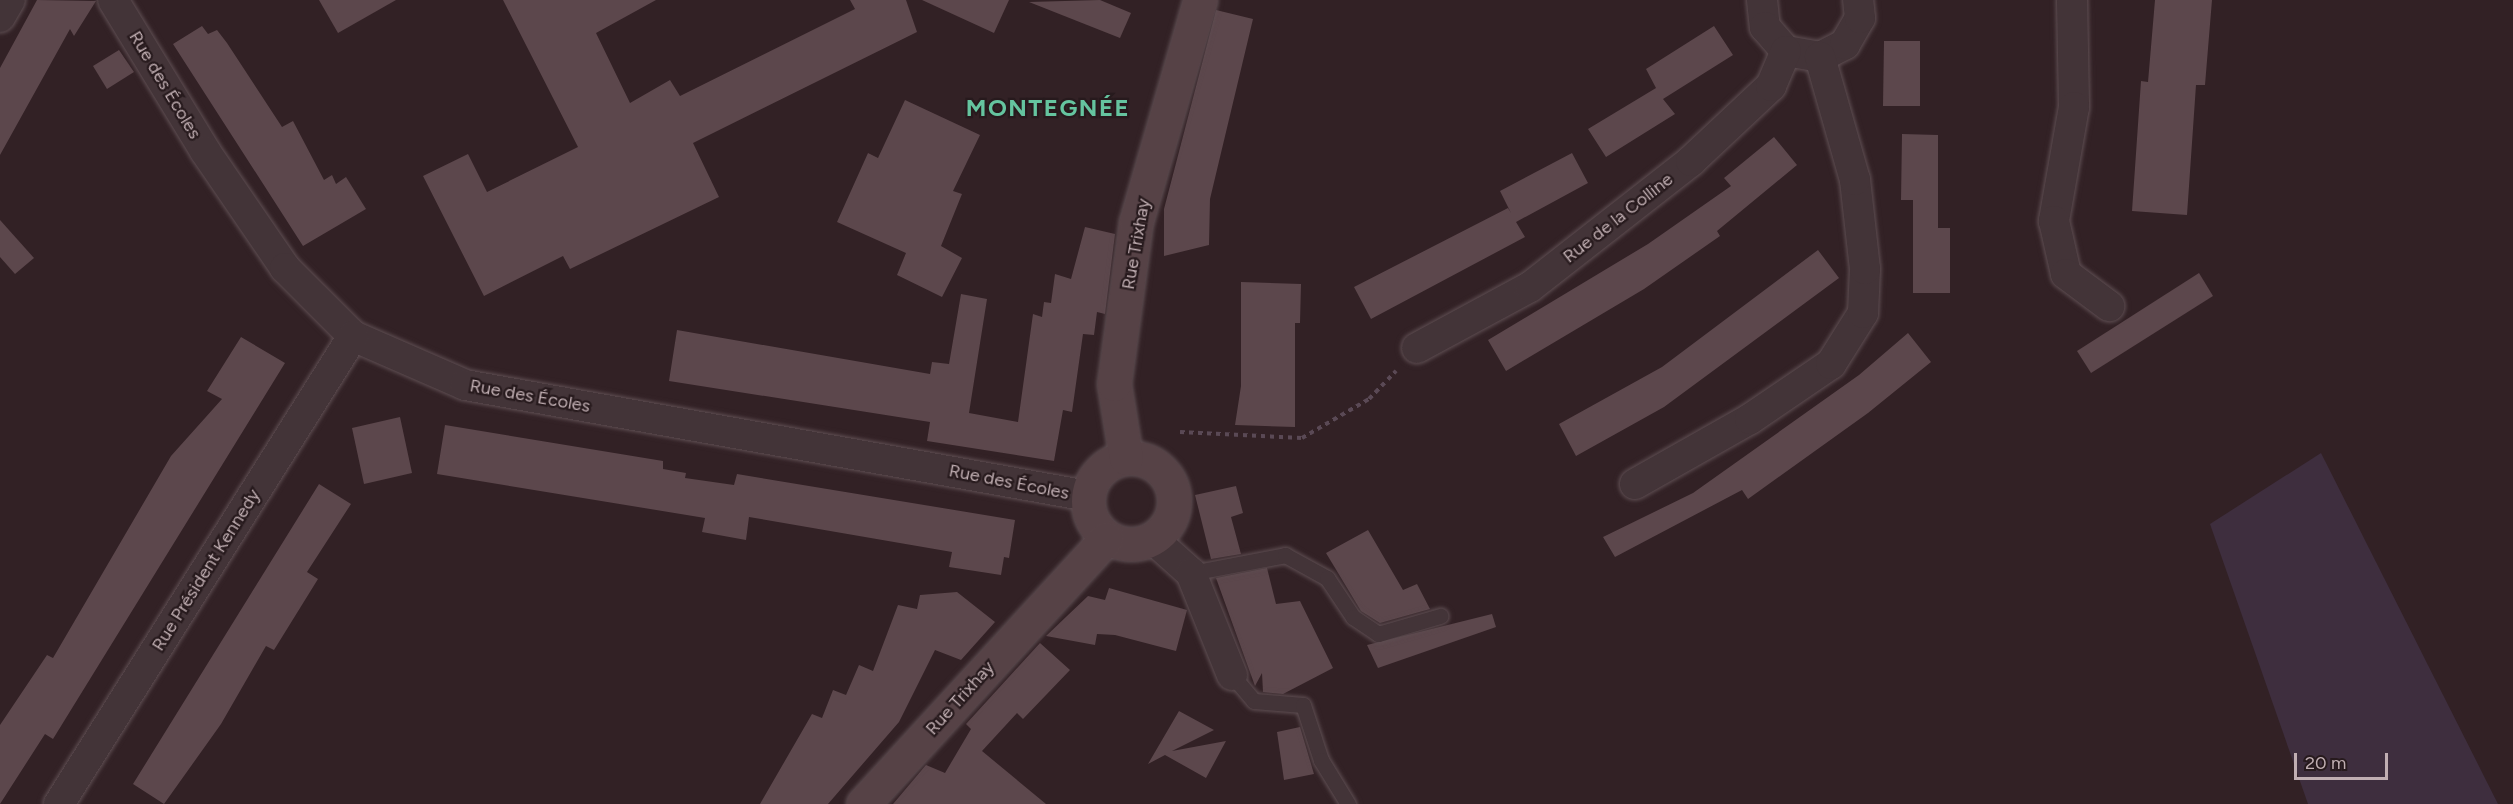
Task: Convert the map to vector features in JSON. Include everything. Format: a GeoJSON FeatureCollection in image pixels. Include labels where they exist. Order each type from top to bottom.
{"type":"FeatureCollection","features":[{"type":"Feature","properties":{"kind":"street"},"geometry":{"type":"LineString","coordinates":[[0,17],[9,0]]}},
{"type":"Feature","properties":{"kind":"street","name":"Rue des Écoles"},"geometry":{"type":"LineString","coordinates":[[114,0],[205,151],[285,268],[353,336],[465,385],[1088,496]]}},
{"type":"Feature","properties":{"kind":"street","name":"Rue Trixhay"},"geometry":{"type":"LineString","coordinates":[[1126,458],[1114,384],[1136,222],[1200,0]]}},
{"type":"Feature","properties":{"kind":"street"},"geometry":{"type":"LineString","coordinates":[[1762,0],[1765,27],[1786,51],[1820,57],[1845,44],[1860,18],[1858,0]]}},
{"type":"Feature","properties":{"kind":"street"},"geometry":{"type":"LineString","coordinates":[[2072,0],[2074,107],[2054,220],[2066,274],[2109,306]]}},
{"type":"Feature","properties":{"kind":"street","name":"Rue de la Colline"},"geometry":{"type":"LineString","coordinates":[[1418,348],[1530,287],[1691,161],[1771,86],[1786,51]]}},
{"type":"Feature","properties":{"kind":"street"},"geometry":{"type":"LineString","coordinates":[[1635,484],[1750,419],[1831,364],[1863,313],[1865,269],[1855,180],[1820,57]]}},
{"type":"Feature","properties":{"kind":"street","name":"Rue Président Kennedy"},"geometry":{"type":"LineString","coordinates":[[59,804],[353,336]]}},
{"type":"Feature","properties":{"kind":"street"},"geometry":{"type":"LineString","coordinates":[[1126,458],[1158,466],[1174,494],[1168,525],[1153,539],[1123,545],[1106,539],[1089,512],[1088,496],[1101,470],[1126,458]]}},
{"type":"Feature","properties":{"kind":"street","name":"Rue Trixhay"},"geometry":{"type":"LineString","coordinates":[[863,804],[1106,539]]}},
{"type":"Feature","properties":{"kind":"street"},"geometry":{"type":"LineString","coordinates":[[1153,539],[1191,573],[1232,675]]}},
{"type":"Feature","properties":{"kind":"lane"},"geometry":{"type":"LineString","coordinates":[[1191,573],[1285,555],[1327,578],[1353,617],[1378,634],[1440,616]]}},
{"type":"Feature","properties":{"kind":"lane"},"geometry":{"type":"LineString","coordinates":[[1232,675],[1254,701],[1303,705],[1321,760],[1348,804]]}},
{"type":"Feature","properties":{"kind":"path"},"geometry":{"type":"LineString","coordinates":[[1180,432],[1302,438],[1369,399],[1418,348]]}},
{"type":"Feature","properties":{"kind":"shaded area"},"geometry":{"type":"Polygon","coordinates":[[[2321,453],[2498,804],[2308,804],[2210,524],[2321,453]]]}},
{"type":"Feature","properties":{"kind":"building"},"geometry":{"type":"Polygon","coordinates":[[[37,0],[96,1],[74,36],[70,29],[0,155],[0,68],[37,0]]]}},
{"type":"Feature","properties":{"kind":"building"},"geometry":{"type":"Polygon","coordinates":[[[319,0],[396,0],[338,33],[319,0]]]}},
{"type":"Feature","properties":{"kind":"building"},"geometry":{"type":"Polygon","coordinates":[[[503,0],[656,0],[596,33],[630,103],[670,80],[680,96],[855,9],[850,0],[906,0],[917,32],[693,143],[719,197],[570,269],[563,256],[484,296],[423,176],[468,154],[487,192],[578,147],[503,0]]]}},
{"type":"Feature","properties":{"kind":"building"},"geometry":{"type":"Polygon","coordinates":[[[922,0],[1009,0],[994,33],[922,0]]]}},
{"type":"Feature","properties":{"kind":"building"},"geometry":{"type":"Polygon","coordinates":[[[1100,0],[1131,13],[1120,38],[1029,2],[1100,0]]]}},
{"type":"Feature","properties":{"kind":"building"},"geometry":{"type":"Polygon","coordinates":[[[2155,0],[2212,0],[2205,85],[2196,85],[2187,215],[2132,211],[2141,81],[2148,82],[2155,0]]]}},
{"type":"Feature","properties":{"kind":"building"},"geometry":{"type":"Polygon","coordinates":[[[1216,10],[1253,19],[1210,199],[1209,245],[1164,256],[1164,209],[1216,10]]]}},
{"type":"Feature","properties":{"kind":"building"},"geometry":{"type":"Polygon","coordinates":[[[202,26],[208,34],[217,30],[282,127],[293,121],[324,180],[332,175],[336,184],[346,177],[366,209],[303,246],[173,44],[202,26]]]}},
{"type":"Feature","properties":{"kind":"building"},"geometry":{"type":"Polygon","coordinates":[[[1714,26],[1733,55],[1663,99],[1675,114],[1606,157],[1588,129],[1656,88],[1646,69],[1714,26]]]}},
{"type":"Feature","properties":{"kind":"building"},"geometry":{"type":"Polygon","coordinates":[[[1884,41],[1920,41],[1920,106],[1883,106],[1884,41]]]}},
{"type":"Feature","properties":{"kind":"building"},"geometry":{"type":"Polygon","coordinates":[[[119,50],[134,72],[107,89],[93,66],[119,50]]]}},
{"type":"Feature","properties":{"kind":"building"},"geometry":{"type":"Polygon","coordinates":[[[905,100],[980,135],[953,191],[962,194],[941,246],[962,258],[942,297],[897,275],[906,253],[837,222],[868,153],[878,158],[905,100]]]}},
{"type":"Feature","properties":{"kind":"building"},"geometry":{"type":"Polygon","coordinates":[[[1902,134],[1938,135],[1938,228],[1950,228],[1950,293],[1913,293],[1913,200],[1901,200],[1902,134]]]}},
{"type":"Feature","properties":{"kind":"building"},"geometry":{"type":"Polygon","coordinates":[[[1774,137],[1797,165],[1717,231],[1720,236],[1644,289],[1506,371],[1488,340],[1648,244],[1731,186],[1724,178],[1774,137]]]}},
{"type":"Feature","properties":{"kind":"building"},"geometry":{"type":"Polygon","coordinates":[[[1572,153],[1588,183],[1516,222],[1525,237],[1371,319],[1354,287],[1508,208],[1511,213],[1500,191],[1572,153]]]}},
{"type":"Feature","properties":{"kind":"building"},"geometry":{"type":"Polygon","coordinates":[[[0,220],[34,258],[15,274],[0,257],[0,220]]]}},
{"type":"Feature","properties":{"kind":"building"},"geometry":{"type":"Polygon","coordinates":[[[1085,227],[1115,234],[1105,314],[1097,312],[1094,335],[1083,334],[1072,412],[1063,410],[1054,461],[927,441],[930,422],[669,381],[677,330],[930,374],[932,362],[949,364],[961,294],[987,299],[969,413],[1018,422],[1033,314],[1042,317],[1044,302],[1051,303],[1055,274],[1071,279],[1085,227]]]}},
{"type":"Feature","properties":{"kind":"building"},"geometry":{"type":"Polygon","coordinates":[[[1818,250],[1839,278],[1664,407],[1576,456],[1559,424],[1662,367],[1818,250]]]}},
{"type":"Feature","properties":{"kind":"building"},"geometry":{"type":"Polygon","coordinates":[[[2199,273],[2213,296],[2091,373],[2077,351],[2199,273]]]}},
{"type":"Feature","properties":{"kind":"building"},"geometry":{"type":"Polygon","coordinates":[[[1241,282],[1301,284],[1300,323],[1295,323],[1295,427],[1235,425],[1241,386],[1241,282]]]}},
{"type":"Feature","properties":{"kind":"building"},"geometry":{"type":"Polygon","coordinates":[[[1908,333],[1931,362],[1868,413],[1748,499],[1742,490],[1615,557],[1603,537],[1693,493],[1859,375],[1908,333]]]}},
{"type":"Feature","properties":{"kind":"building"},"geometry":{"type":"Polygon","coordinates":[[[241,337],[285,363],[53,739],[45,734],[0,804],[0,725],[47,655],[53,658],[171,456],[222,399],[207,391],[241,337]]]}},
{"type":"Feature","properties":{"kind":"building"},"geometry":{"type":"Polygon","coordinates":[[[400,417],[412,473],[364,484],[352,428],[400,417]]]}},
{"type":"Feature","properties":{"kind":"building"},"geometry":{"type":"Polygon","coordinates":[[[445,425],[663,461],[663,469],[686,473],[685,478],[734,485],[737,474],[1015,520],[1009,558],[1004,557],[1001,575],[949,567],[952,552],[749,517],[746,540],[702,532],[705,518],[437,474],[445,425]]]}},
{"type":"Feature","properties":{"kind":"building"},"geometry":{"type":"Polygon","coordinates":[[[319,484],[351,504],[307,572],[318,579],[274,650],[266,646],[221,724],[164,804],[133,784],[319,484]]]}},
{"type":"Feature","properties":{"kind":"building"},"geometry":{"type":"Polygon","coordinates":[[[1236,486],[1243,513],[1231,517],[1241,554],[1211,559],[1195,495],[1236,486]]]}},
{"type":"Feature","properties":{"kind":"building"},"geometry":{"type":"Polygon","coordinates":[[[1368,530],[1403,590],[1417,584],[1430,609],[1380,623],[1361,611],[1326,553],[1368,530]]]}},
{"type":"Feature","properties":{"kind":"building"},"geometry":{"type":"Polygon","coordinates":[[[1267,568],[1276,604],[1300,601],[1333,668],[1283,694],[1263,692],[1262,673],[1255,686],[1216,578],[1267,568]]]}},
{"type":"Feature","properties":{"kind":"building"},"geometry":{"type":"Polygon","coordinates":[[[1109,588],[1187,610],[1176,651],[1115,635],[1097,634],[1095,645],[1046,636],[1088,596],[1105,600],[1109,588]]]}},
{"type":"Feature","properties":{"kind":"building"},"geometry":{"type":"Polygon","coordinates":[[[957,592],[995,622],[961,660],[935,650],[899,722],[828,804],[760,804],[812,714],[822,718],[833,690],[846,695],[859,665],[873,671],[898,605],[917,609],[920,595],[957,592]]]}},
{"type":"Feature","properties":{"kind":"building"},"geometry":{"type":"Polygon","coordinates":[[[1492,614],[1496,627],[1378,668],[1367,645],[1492,614]]]}},
{"type":"Feature","properties":{"kind":"building"},"geometry":{"type":"Polygon","coordinates":[[[1040,643],[1070,670],[1023,719],[1017,713],[982,751],[1046,804],[893,804],[926,765],[945,773],[971,729],[966,724],[1040,643]]]}},
{"type":"Feature","properties":{"kind":"building"},"geometry":{"type":"Polygon","coordinates":[[[1179,711],[1214,730],[1172,751],[1226,741],[1206,778],[1165,755],[1148,764],[1179,711]]]}},
{"type":"Feature","properties":{"kind":"building"},"geometry":{"type":"Polygon","coordinates":[[[1300,727],[1314,774],[1284,780],[1277,732],[1300,727]]]}},
{"type":"Feature","properties":{"kind":"district","name":"MONTEGNÉE"},"geometry":{"type":"Point","coordinates":[1048,108]}}]}
